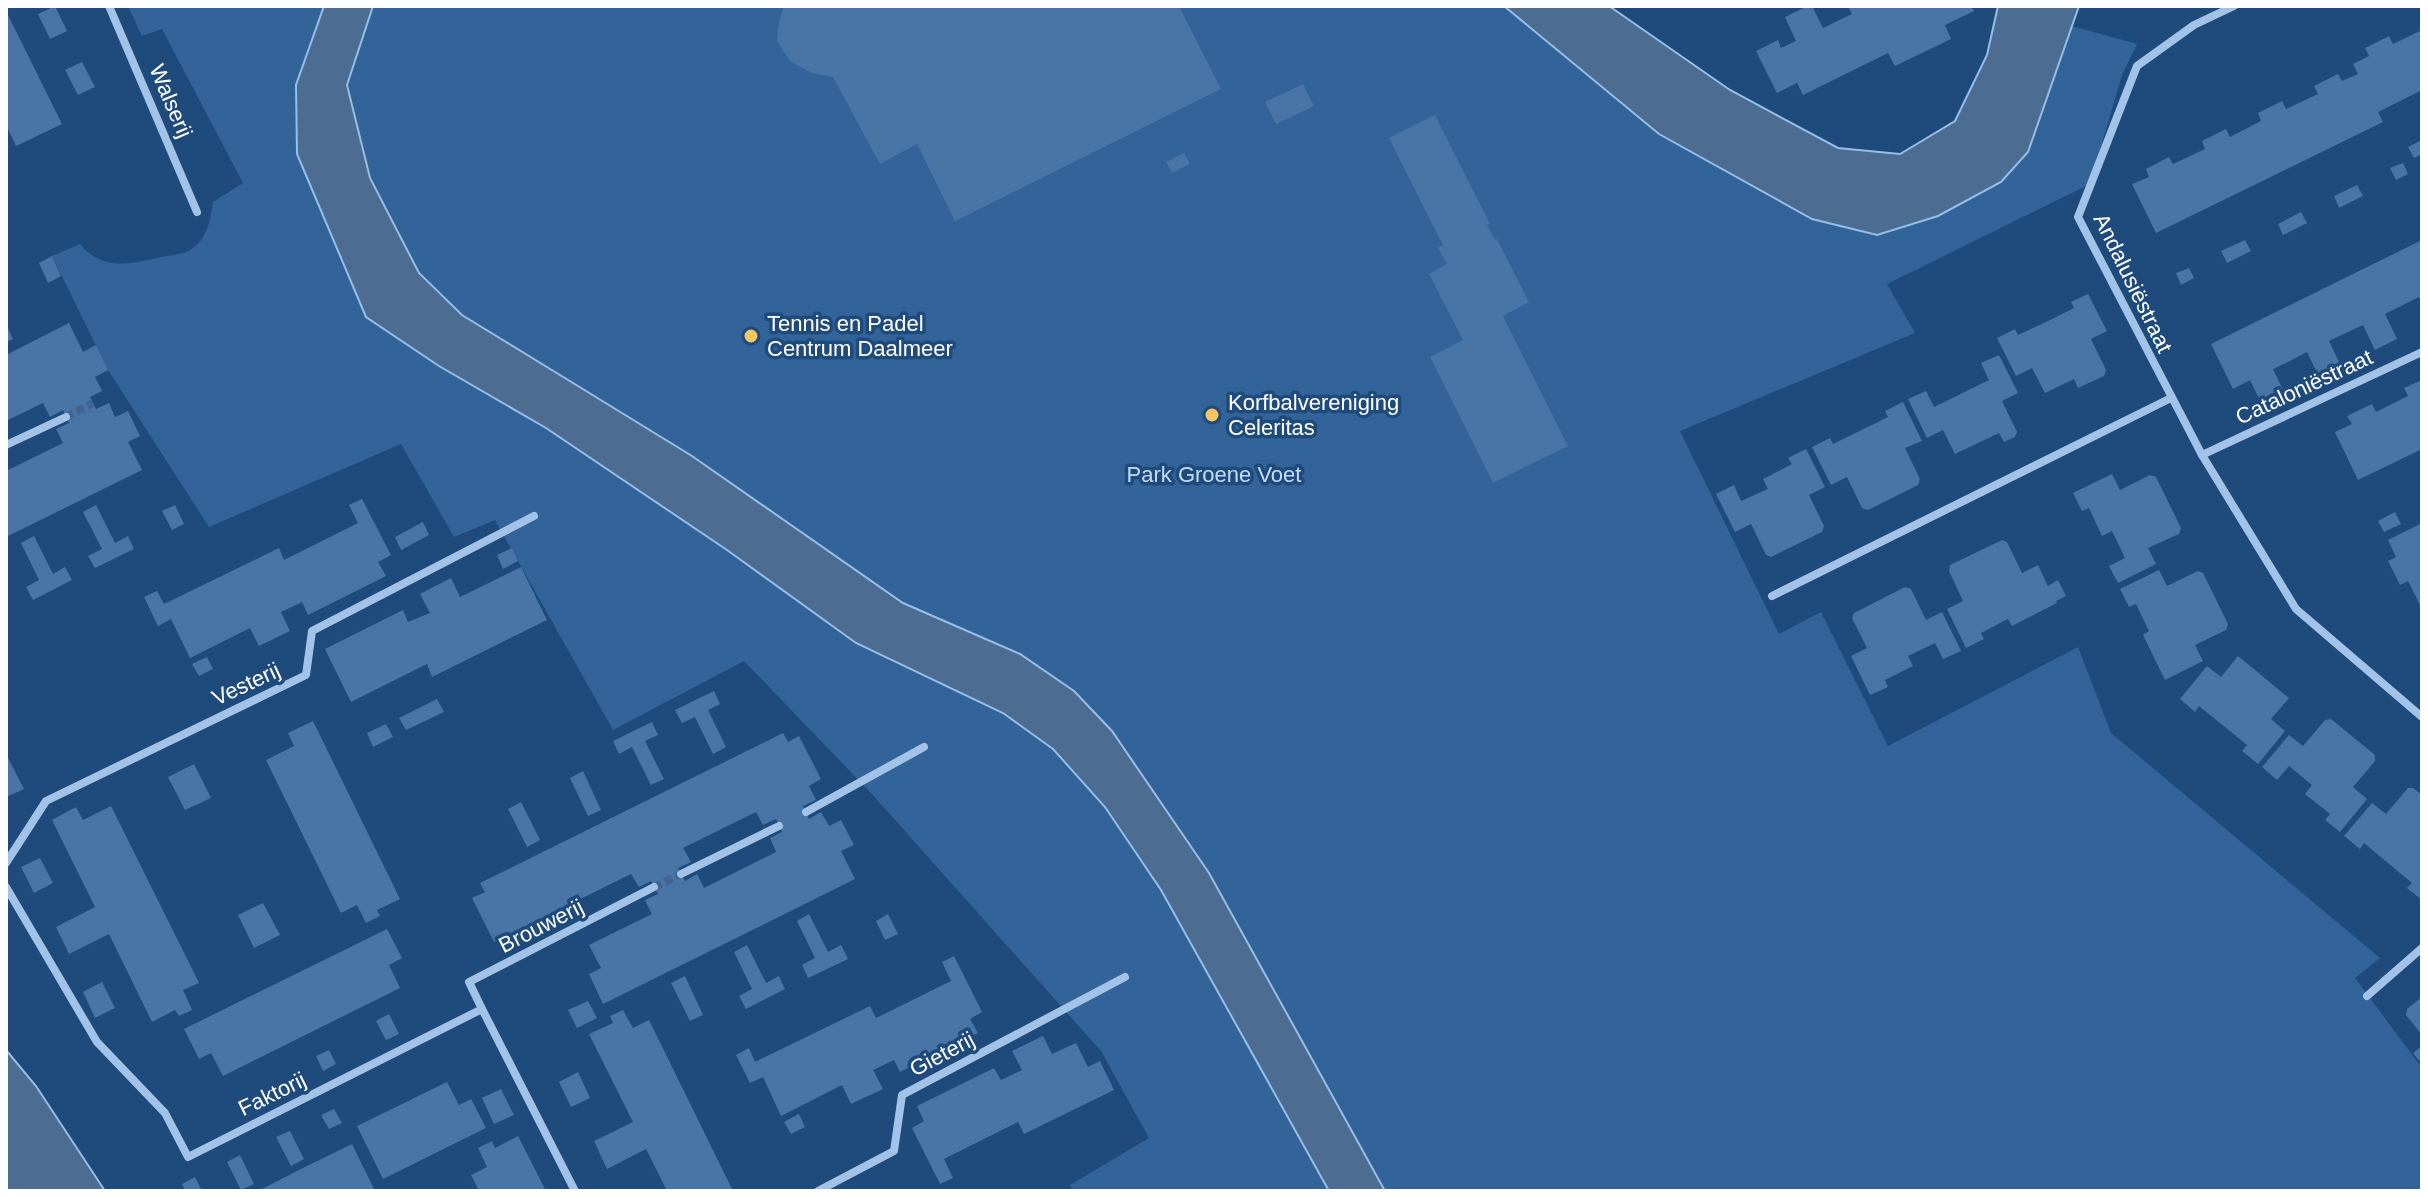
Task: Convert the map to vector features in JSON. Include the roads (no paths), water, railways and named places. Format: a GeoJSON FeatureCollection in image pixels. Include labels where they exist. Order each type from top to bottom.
{"type":"FeatureCollection","features":[{"type":"Feature","properties":{"kind":"street","name":"Walserij"},"geometry":{"type":"LineString","coordinates":[[109,6],[197,212]]}},
{"type":"Feature","properties":{"kind":"street","name":"Andalusiëstraat"},"geometry":{"type":"LineString","coordinates":[[2234,6],[2194,25],[2137,66],[2078,217],[2202,455],[2296,609],[2422,717]]}},
{"type":"Feature","properties":{"kind":"street","name":"Cataloniëstraat"},"geometry":{"type":"LineString","coordinates":[[2202,455],[2422,352]]}},
{"type":"Feature","properties":{"kind":"street"},"geometry":{"type":"LineString","coordinates":[[1772,596],[2171,398]]}},
{"type":"Feature","properties":{"kind":"street"},"geometry":{"type":"LineString","coordinates":[[6,445],[66,417]]}},
{"type":"Feature","properties":{"kind":"street","name":"Vesterij"},"geometry":{"type":"LineString","coordinates":[[6,863],[46,801],[306,675],[312,631],[534,516]]}},
{"type":"Feature","properties":{"kind":"street"},"geometry":{"type":"LineString","coordinates":[[806,812],[924,747]]}},
{"type":"Feature","properties":{"kind":"street"},"geometry":{"type":"LineString","coordinates":[[681,874],[779,826]]}},
{"type":"Feature","properties":{"kind":"street","name":"Faktorij"},"geometry":{"type":"LineString","coordinates":[[6,887],[97,1042],[165,1113],[188,1157],[482,1009]]}},
{"type":"Feature","properties":{"kind":"street","name":"Brouwerij"},"geometry":{"type":"LineString","coordinates":[[482,1009],[469,982],[654,887]]}},
{"type":"Feature","properties":{"kind":"street"},"geometry":{"type":"LineString","coordinates":[[2367,996],[2422,948]]}},
{"type":"Feature","properties":{"kind":"street","name":"Gieterij"},"geometry":{"type":"LineString","coordinates":[[818,1191],[894,1151],[902,1095],[1125,977]]}},
{"type":"Feature","properties":{"kind":"street"},"geometry":{"type":"LineString","coordinates":[[482,1009],[575,1191]]}},
{"type":"Feature","properties":{"kind":"tunnel"},"geometry":{"type":"LineString","coordinates":[[66,417],[93,403]]}},
{"type":"Feature","properties":{"kind":"tunnel"},"geometry":{"type":"LineString","coordinates":[[654,887],[681,874]]}},
{"type":"Feature","properties":{"kind":"place","name":"Tennis en Padel Centrum Daalmeer"},"geometry":{"type":"Point","coordinates":[751,336]}},
{"type":"Feature","properties":{"kind":"place","name":"Korfbalvereniging Celeritas"},"geometry":{"type":"Point","coordinates":[1212,415]}},
{"type":"Feature","properties":{"kind":"park label","name":"Park Groene Voet"},"geometry":{"type":"Point","coordinates":[1214,474]}}]}
